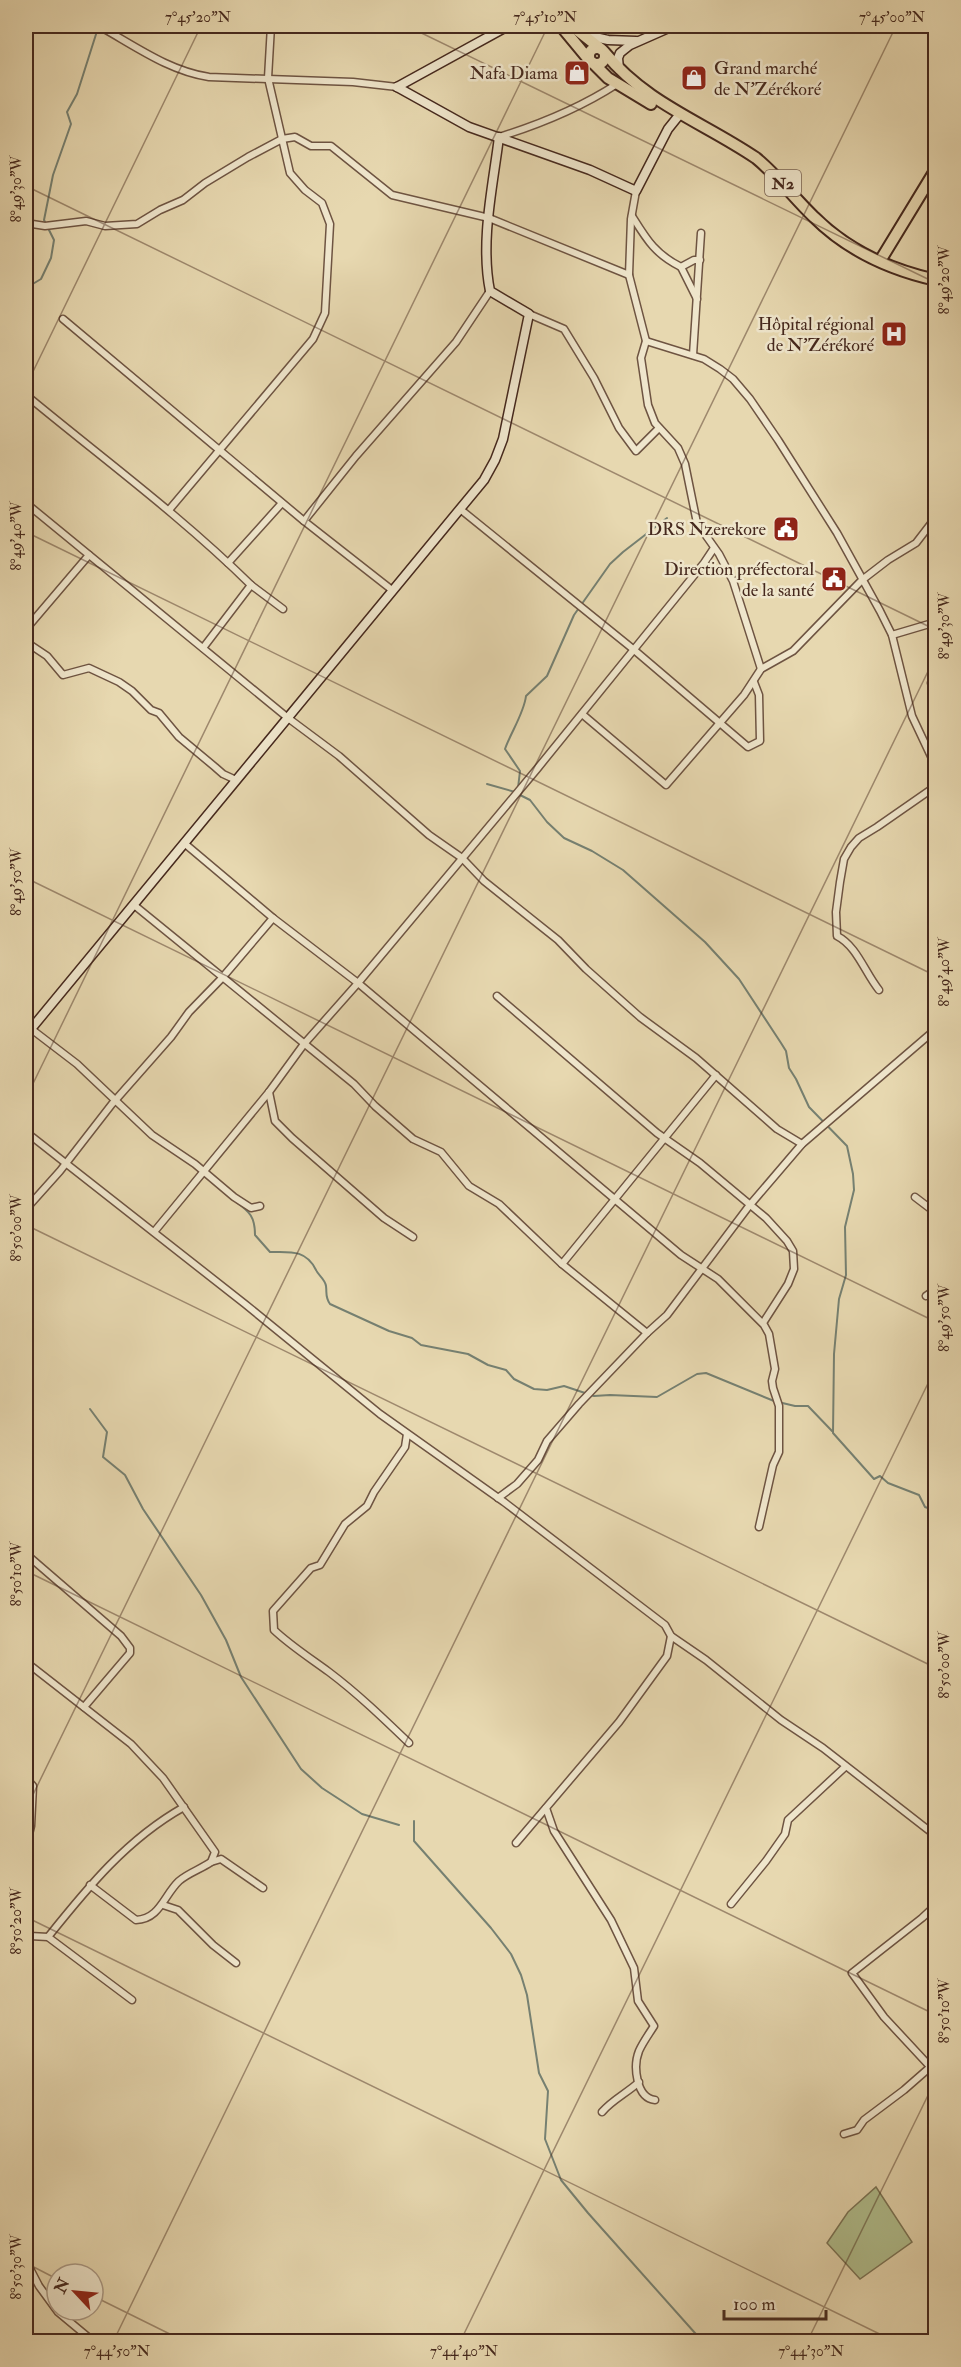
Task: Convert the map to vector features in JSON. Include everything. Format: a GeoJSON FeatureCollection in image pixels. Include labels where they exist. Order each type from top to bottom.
{"type":"FeatureCollection","features":[{"type":"Feature","properties":{"kind":"highway","name":"N2"},"geometry":{"type":"LineString","coordinates":[[561,26],[592,62],[617,84],[651,104],[680,114]]}},
{"type":"Feature","properties":{"kind":"highway","name":"N2"},"geometry":{"type":"LineString","coordinates":[[572,26],[603,51],[621,72],[649,96],[756,158],[772,171],[815,218],[855,250],[879,261]]}},
{"type":"Feature","properties":{"kind":"highway"},"geometry":{"type":"LineString","coordinates":[[592,62],[589,56],[591,51],[596,48],[603,51]]}},
{"type":"Feature","properties":{"kind":"highway"},"geometry":{"type":"LineString","coordinates":[[936,169],[879,261],[906,273],[936,280]]}},
{"type":"Feature","properties":{"kind":"street"},"geometry":{"type":"LineString","coordinates":[[169,510],[313,339],[325,313],[330,224],[322,203],[305,190],[290,173],[268,78],[271,26]]}},
{"type":"Feature","properties":{"kind":"street"},"geometry":{"type":"LineString","coordinates":[[398,87],[508,26]]}},
{"type":"Feature","properties":{"kind":"street"},"geometry":{"type":"LineString","coordinates":[[621,72],[617,63],[620,53],[639,41],[673,26]]}},
{"type":"Feature","properties":{"kind":"street"},"geometry":{"type":"LineString","coordinates":[[103,27],[163,62],[189,74],[398,87],[468,127],[590,170],[636,191]]}},
{"type":"Feature","properties":{"kind":"street"},"geometry":{"type":"LineString","coordinates":[[583,34],[608,40],[639,41]]}},
{"type":"Feature","properties":{"kind":"street"},"geometry":{"type":"LineString","coordinates":[[499,137],[541,124],[572,110],[617,84]]}},
{"type":"Feature","properties":{"kind":"street"},"geometry":{"type":"LineString","coordinates":[[680,114],[668,129],[636,191],[631,215],[628,250],[629,275],[646,341],[641,358],[648,405],[659,428],[678,448],[682,456],[698,523],[733,581],[761,669]]}},
{"type":"Feature","properties":{"kind":"street"},"geometry":{"type":"LineString","coordinates":[[26,223],[45,226],[87,221],[105,226],[137,224],[183,200],[205,183],[282,139],[295,137],[311,146],[332,146],[392,195],[489,218],[629,275]]}},
{"type":"Feature","properties":{"kind":"street"},"geometry":{"type":"LineString","coordinates":[[304,521],[356,456],[456,342],[490,291],[486,271],[489,218],[499,137]]}},
{"type":"Feature","properties":{"kind":"street"},"geometry":{"type":"LineString","coordinates":[[631,215],[649,244],[660,255],[681,267],[697,300]]}},
{"type":"Feature","properties":{"kind":"street"},"geometry":{"type":"LineString","coordinates":[[693,355],[701,233]]}},
{"type":"Feature","properties":{"kind":"street"},"geometry":{"type":"LineString","coordinates":[[681,267],[694,260],[700,260]]}},
{"type":"Feature","properties":{"kind":"street"},"geometry":{"type":"LineString","coordinates":[[490,291],[529,314],[564,329],[594,378],[619,428],[636,451],[659,428]]}},
{"type":"Feature","properties":{"kind":"street"},"geometry":{"type":"LineString","coordinates":[[260,1206],[251,1208],[195,1164],[152,1135],[77,1064],[27,1030],[134,905],[484,480],[503,439],[529,314]]}},
{"type":"Feature","properties":{"kind":"street"},"geometry":{"type":"LineString","coordinates":[[63,319],[282,503],[392,590]]}},
{"type":"Feature","properties":{"kind":"street"},"geometry":{"type":"LineString","coordinates":[[646,341],[693,355],[720,369],[733,379],[750,399],[837,533],[892,635],[912,716],[936,767]]}},
{"type":"Feature","properties":{"kind":"street"},"geometry":{"type":"LineString","coordinates":[[26,395],[169,510],[251,585],[283,609]]}},
{"type":"Feature","properties":{"kind":"street"},"geometry":{"type":"LineString","coordinates":[[228,563],[282,503]]}},
{"type":"Feature","properties":{"kind":"street"},"geometry":{"type":"LineString","coordinates":[[26,504],[288,718],[339,756],[429,835],[462,858],[501,896],[558,940],[586,969],[640,1017],[716,1075],[777,1129],[802,1144]]}},
{"type":"Feature","properties":{"kind":"street"},"geometry":{"type":"LineString","coordinates":[[460,509],[633,649],[748,747],[760,741],[759,695],[754,682]]}},
{"type":"Feature","properties":{"kind":"street"},"geometry":{"type":"LineString","coordinates":[[582,714],[666,785],[754,682],[761,669],[793,651],[862,580],[888,560],[916,543],[936,517]]}},
{"type":"Feature","properties":{"kind":"street"},"geometry":{"type":"LineString","coordinates":[[154,1232],[269,1092],[303,1044],[358,983],[582,714],[714,548]]}},
{"type":"Feature","properties":{"kind":"street"},"geometry":{"type":"LineString","coordinates":[[26,629],[89,555]]}},
{"type":"Feature","properties":{"kind":"street"},"geometry":{"type":"LineString","coordinates":[[202,648],[251,585]]}},
{"type":"Feature","properties":{"kind":"street"},"geometry":{"type":"LineString","coordinates":[[892,635],[936,622]]}},
{"type":"Feature","properties":{"kind":"street"},"geometry":{"type":"LineString","coordinates":[[26,642],[47,656],[63,675],[89,668],[119,682],[151,710],[159,713],[179,736],[214,767],[236,780]]}},
{"type":"Feature","properties":{"kind":"street"},"geometry":{"type":"LineString","coordinates":[[879,990],[845,940],[837,936],[836,912],[844,859],[859,838],[936,786]]}},
{"type":"Feature","properties":{"kind":"street"},"geometry":{"type":"LineString","coordinates":[[184,843],[273,918],[358,983],[681,1255],[718,1279],[763,1323],[769,1334],[775,1369],[772,1381],[779,1406],[779,1452],[773,1465],[759,1527]]}},
{"type":"Feature","properties":{"kind":"street"},"geometry":{"type":"LineString","coordinates":[[134,905],[354,1084],[413,1139],[441,1152],[469,1186],[499,1204],[562,1264],[647,1333]]}},
{"type":"Feature","properties":{"kind":"street"},"geometry":{"type":"LineString","coordinates":[[26,1209],[66,1164],[189,1012],[222,978],[273,918]]}},
{"type":"Feature","properties":{"kind":"street"},"geometry":{"type":"LineString","coordinates":[[496,996],[664,1139],[700,1163],[766,1218],[793,1251],[794,1269],[763,1323]]}},
{"type":"Feature","properties":{"kind":"street"},"geometry":{"type":"LineString","coordinates":[[498,1498],[524,1476],[538,1460],[547,1441],[579,1404],[667,1315],[750,1206],[802,1144],[936,1029]]}},
{"type":"Feature","properties":{"kind":"street"},"geometry":{"type":"LineString","coordinates":[[562,1264],[716,1075]]}},
{"type":"Feature","properties":{"kind":"street"},"geometry":{"type":"LineString","coordinates":[[269,1092],[275,1121],[384,1218],[413,1237]]}},
{"type":"Feature","properties":{"kind":"street"},"geometry":{"type":"LineString","coordinates":[[26,1132],[154,1232],[337,1381],[498,1498],[665,1625],[671,1636],[706,1660],[781,1720],[936,1836]]}},
{"type":"Feature","properties":{"kind":"street"},"geometry":{"type":"LineString","coordinates":[[915,1197],[936,1213]]}},
{"type":"Feature","properties":{"kind":"street"},"geometry":{"type":"LineString","coordinates":[[926,1296],[936,1289]]}},
{"type":"Feature","properties":{"kind":"street"},"geometry":{"type":"LineString","coordinates":[[407,1434],[405,1447],[367,1506],[345,1524],[320,1565],[311,1569],[273,1611],[274,1630],[372,1707],[409,1743]]}},
{"type":"Feature","properties":{"kind":"street"},"geometry":{"type":"LineString","coordinates":[[26,1554],[121,1636],[130,1648],[130,1653],[84,1707]]}},
{"type":"Feature","properties":{"kind":"street"},"geometry":{"type":"LineString","coordinates":[[516,1843],[619,1722],[667,1656],[671,1636]]}},
{"type":"Feature","properties":{"kind":"street"},"geometry":{"type":"LineString","coordinates":[[26,1662],[131,1744],[163,1778],[221,1859],[263,1888]]}},
{"type":"Feature","properties":{"kind":"street"},"geometry":{"type":"LineString","coordinates":[[731,1904],[785,1834],[788,1820],[845,1767]]}},
{"type":"Feature","properties":{"kind":"street"},"geometry":{"type":"LineString","coordinates":[[26,1778],[33,1786],[31,1826],[26,1847]]}},
{"type":"Feature","properties":{"kind":"street"},"geometry":{"type":"LineString","coordinates":[[48,1937],[90,1885],[141,1834],[184,1807]]}},
{"type":"Feature","properties":{"kind":"street"},"geometry":{"type":"LineString","coordinates":[[546,1808],[554,1830],[611,1920],[634,1968],[638,2001],[654,2026],[638,2053],[636,2073],[642,2094],[650,2100],[655,2100]]}},
{"type":"Feature","properties":{"kind":"street"},"geometry":{"type":"LineString","coordinates":[[211,1862],[215,1852]]}},
{"type":"Feature","properties":{"kind":"street"},"geometry":{"type":"LineString","coordinates":[[90,1885],[136,1920],[146,1920],[163,1905],[171,1890],[181,1879],[221,1859]]}},
{"type":"Feature","properties":{"kind":"street"},"geometry":{"type":"LineString","coordinates":[[163,1905],[178,1910],[213,1945],[236,1962]]}},
{"type":"Feature","properties":{"kind":"street"},"geometry":{"type":"LineString","coordinates":[[936,1905],[852,1973],[885,2017],[933,2065],[936,2073]]}},
{"type":"Feature","properties":{"kind":"street"},"geometry":{"type":"LineString","coordinates":[[26,1927],[30,1936],[26,1952]]}},
{"type":"Feature","properties":{"kind":"street"},"geometry":{"type":"LineString","coordinates":[[30,1936],[48,1937],[132,2000]]}},
{"type":"Feature","properties":{"kind":"street"},"geometry":{"type":"LineString","coordinates":[[844,2134],[857,2130],[864,2120],[933,2065]]}},
{"type":"Feature","properties":{"kind":"street"},"geometry":{"type":"LineString","coordinates":[[602,2112],[609,2104],[625,2095],[639,2082]]}},
{"type":"Feature","properties":{"kind":"street"},"geometry":{"type":"LineString","coordinates":[[26,2261],[39,2286],[58,2312],[94,2342]]}},
{"type":"Feature","properties":{"kind":"green space"},"geometry":{"type":"Polygon","coordinates":[[[876,2187],[912,2242],[860,2279],[827,2243],[848,2212],[876,2187]]]}},
{"type":"Feature","properties":{"kind":"waterway"},"geometry":{"type":"LineString","coordinates":[[26,288],[41,279],[51,258],[54,240],[44,220],[53,175],[71,124],[67,112],[77,94],[98,28]]}},
{"type":"Feature","properties":{"kind":"waterway"},"geometry":{"type":"LineString","coordinates":[[518,788],[520,771],[505,749],[523,709],[526,696],[547,676],[574,615],[610,564],[667,518]]}},
{"type":"Feature","properties":{"kind":"waterway"},"geometry":{"type":"LineString","coordinates":[[487,784],[515,792]]}},
{"type":"Feature","properties":{"kind":"waterway"},"geometry":{"type":"LineString","coordinates":[[518,794],[530,800],[547,822],[564,838],[592,851],[623,870],[705,942],[739,979],[781,1043],[786,1051],[789,1068],[809,1107],[847,1146],[854,1190],[845,1227],[846,1275],[839,1299],[834,1354],[833,1433],[874,1479],[880,1476],[888,1483],[919,1495],[925,1507],[936,1511]]}},
{"type":"Feature","properties":{"kind":"waterway"},"geometry":{"type":"LineString","coordinates":[[236,1202],[251,1216],[255,1235],[270,1252],[296,1253],[312,1263],[323,1279],[330,1304],[389,1331],[412,1338],[421,1345],[468,1354],[488,1365],[506,1370],[514,1379],[534,1389],[547,1390],[564,1386],[594,1396],[657,1397],[697,1374],[706,1373],[774,1401],[795,1406],[808,1406],[832,1431]]}},
{"type":"Feature","properties":{"kind":"waterway"},"geometry":{"type":"LineString","coordinates":[[90,1409],[107,1432],[103,1457],[125,1475],[143,1509],[201,1595],[226,1640],[241,1677],[301,1769],[322,1788],[362,1814],[399,1825]]}},
{"type":"Feature","properties":{"kind":"waterway"},"geometry":{"type":"LineString","coordinates":[[414,1821],[414,1841],[491,1928],[511,1954],[521,1975],[527,1995],[539,2073],[548,2091],[545,2139],[561,2180],[703,2342]]}},
{"type":"Feature","properties":{"kind":"place","name":"Nafa Diama"},"geometry":{"type":"Point","coordinates":[577,73]}},
{"type":"Feature","properties":{"kind":"place","name":"Grand marché de N'Zérékoré"},"geometry":{"type":"Point","coordinates":[694,78]}},
{"type":"Feature","properties":{"kind":"place","name":"Hôpital régional de N'Zérékoré"},"geometry":{"type":"Point","coordinates":[894,334]}},
{"type":"Feature","properties":{"kind":"place","name":"DRS Nzerekore"},"geometry":{"type":"Point","coordinates":[786,529]}},
{"type":"Feature","properties":{"kind":"place","name":"Direction préfectoral de la santé"},"geometry":{"type":"Point","coordinates":[834,579]}}]}
